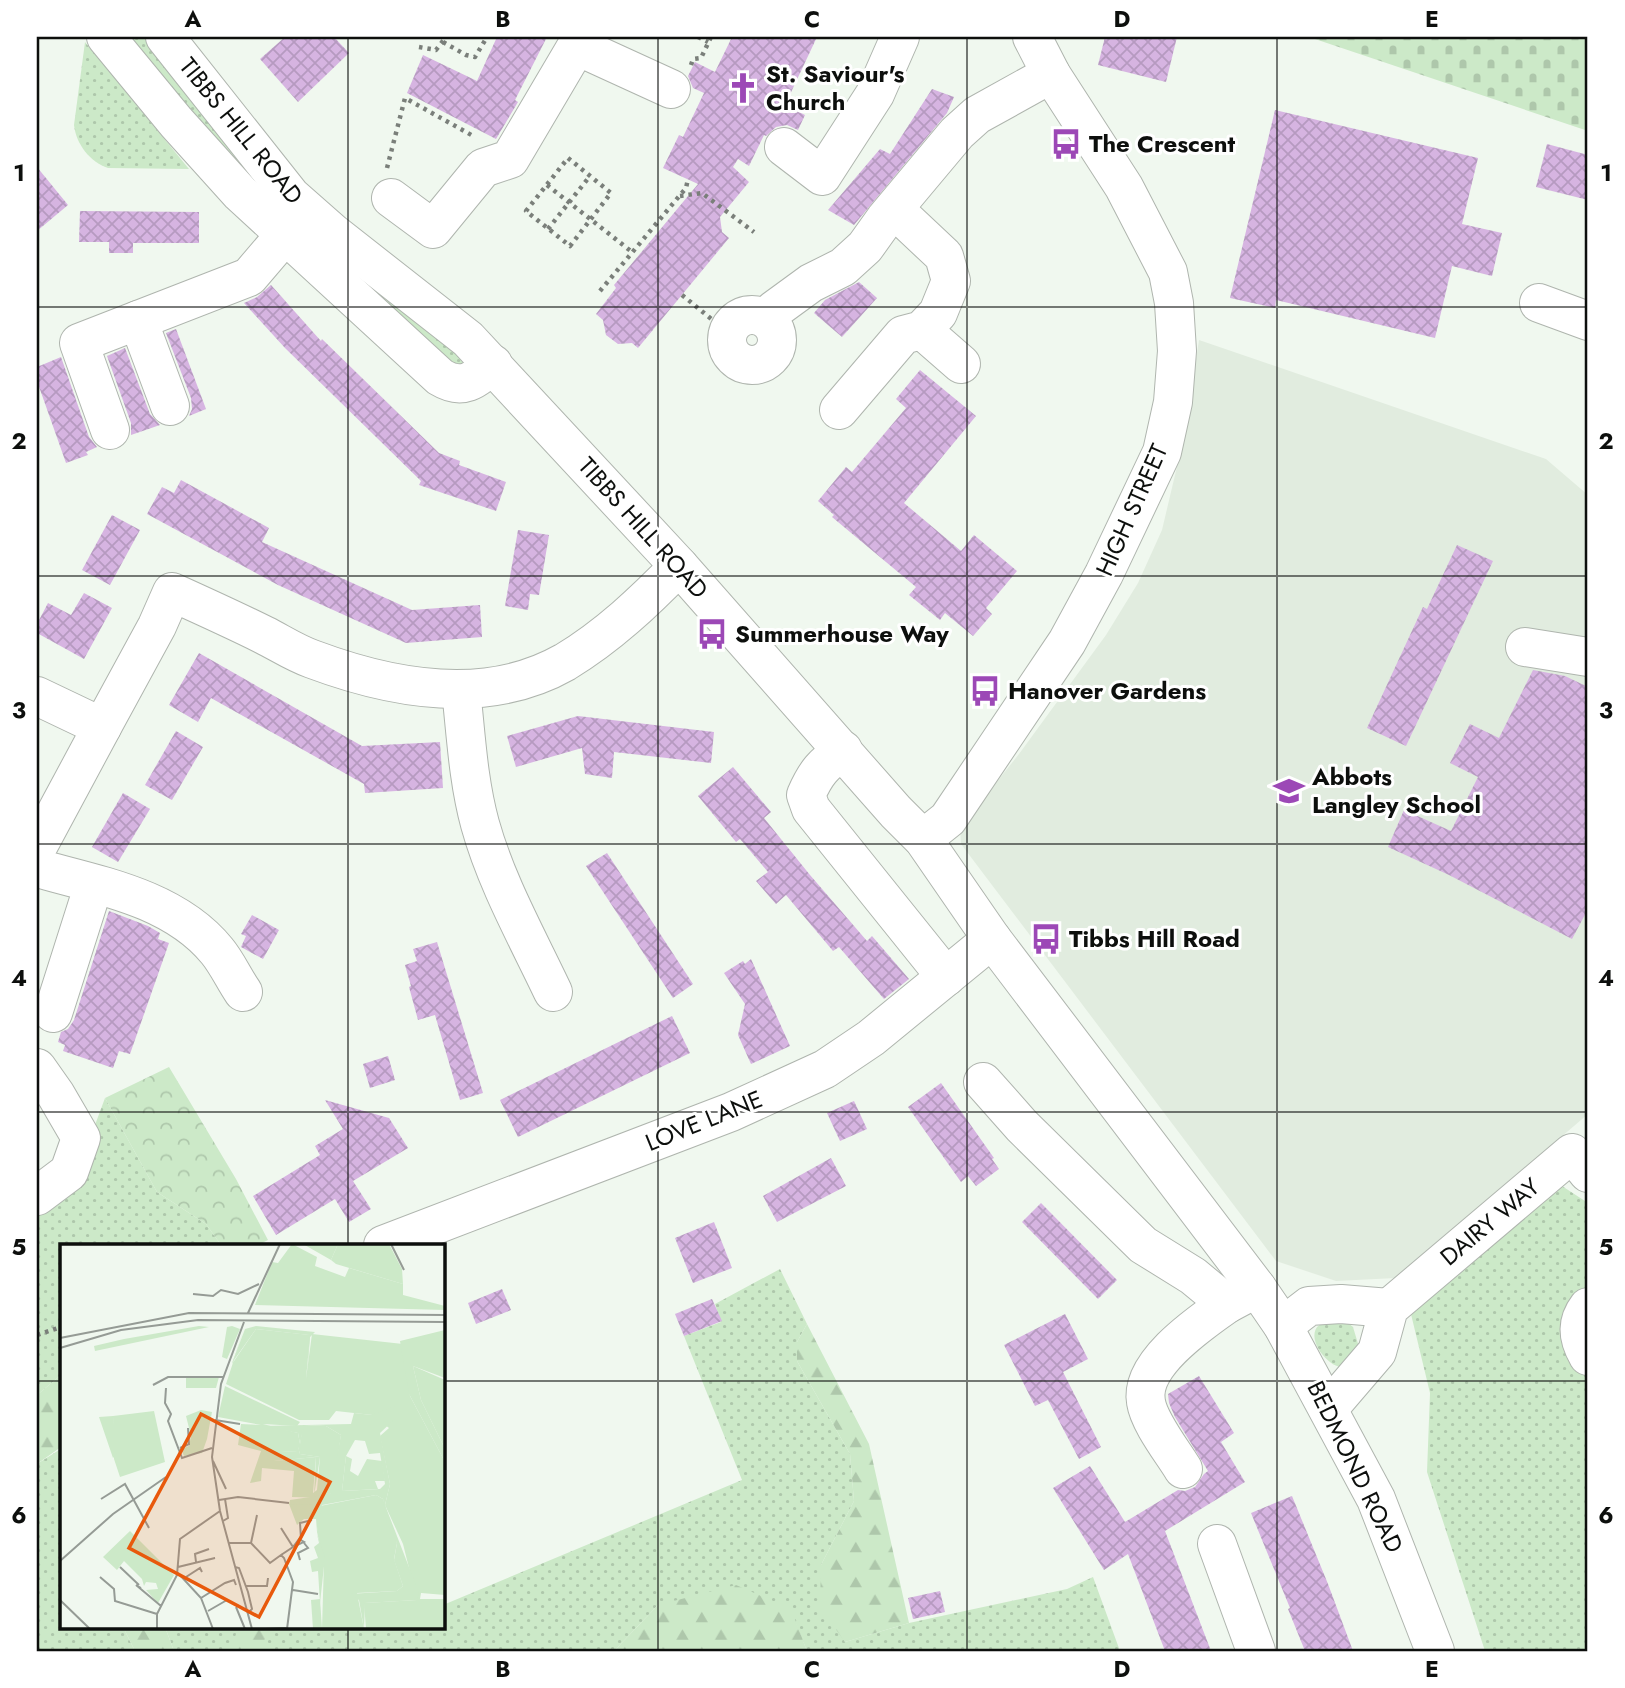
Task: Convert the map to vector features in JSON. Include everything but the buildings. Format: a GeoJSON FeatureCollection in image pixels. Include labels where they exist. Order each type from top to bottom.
{"type":"FeatureCollection","features":[{"type":"Feature","properties":{"kind":"street"},"geometry":{"type":"LineString","coordinates":[[106,37],[240,193],[440,377],[450,383],[465,383],[476,379],[493,364]]}},
{"type":"Feature","properties":{"kind":"street","name":"TIBBS HILL ROAD"},"geometry":{"type":"LineString","coordinates":[[165,37],[291,196],[333,233],[460,332],[493,364],[679,566],[896,812],[923,839],[1242,1296],[1283,1326]]}},
{"type":"Feature","properties":{"kind":"street"},"geometry":{"type":"LineString","coordinates":[[784,146],[822,176],[875,94],[900,37]]}},
{"type":"Feature","properties":{"kind":"street","name":"HIGH STREET"},"geometry":{"type":"LineString","coordinates":[[923,839],[948,819],[1067,642],[1134,514],[1162,452],[1173,402],[1177,351],[1174,303],[1168,272],[1124,187],[1051,74],[1032,37]]}},
{"type":"Feature","properties":{"kind":"street"},"geometry":{"type":"LineString","coordinates":[[394,201],[433,229],[483,168],[510,159],[580,41],[671,89]]}},
{"type":"Feature","properties":{"kind":"street"},"geometry":{"type":"LineString","coordinates":[[729,329],[727,346],[733,357],[747,365],[766,361],[776,348],[777,333],[768,320],[774,310],[850,260],[865,247],[957,133],[977,115],[1051,74]]}},
{"type":"Feature","properties":{"kind":"street"},"geometry":{"type":"LineString","coordinates":[[839,410],[903,335],[922,330],[938,313],[951,281],[944,256],[894,209]]}},
{"type":"Feature","properties":{"kind":"street"},"geometry":{"type":"LineString","coordinates":[[110,430],[79,344],[249,277],[284,236]]}},
{"type":"Feature","properties":{"kind":"street"},"geometry":{"type":"LineString","coordinates":[[1539,303],[1588,321]]}},
{"type":"Feature","properties":{"kind":"street"},"geometry":{"type":"LineString","coordinates":[[138,320],[170,407]]}},
{"type":"Feature","properties":{"kind":"street"},"geometry":{"type":"LineString","coordinates":[[922,330],[961,364]]}},
{"type":"Feature","properties":{"kind":"street"},"geometry":{"type":"LineString","coordinates":[[37,848],[157,626],[172,592],[310,658],[397,684],[461,690],[488,688],[530,678],[563,663],[636,609],[679,566]]}},
{"type":"Feature","properties":{"kind":"street"},"geometry":{"type":"LineString","coordinates":[[1525,647],[1588,657]]}},
{"type":"Feature","properties":{"kind":"street"},"geometry":{"type":"LineString","coordinates":[[461,690],[470,774],[483,833],[506,893],[553,992]]}},
{"type":"Feature","properties":{"kind":"street"},"geometry":{"type":"LineString","coordinates":[[37,696],[102,727]]}},
{"type":"Feature","properties":{"kind":"street"},"geometry":{"type":"LineString","coordinates":[[843,750],[821,767],[814,777],[806,795],[811,809],[946,977]]}},
{"type":"Feature","properties":{"kind":"street"},"geometry":{"type":"LineString","coordinates":[[37,868],[149,902],[173,914],[199,932],[217,951],[243,992]]}},
{"type":"Feature","properties":{"kind":"street"},"geometry":{"type":"LineString","coordinates":[[53,1013],[94,884]]}},
{"type":"Feature","properties":{"kind":"street","name":"LOVE LANE"},"geometry":{"type":"LineString","coordinates":[[386,1244],[732,1112],[825,1069],[871,1038],[992,939]]}},
{"type":"Feature","properties":{"kind":"street"},"geometry":{"type":"LineString","coordinates":[[37,1068],[81,1138],[69,1172],[37,1196]]}},
{"type":"Feature","properties":{"kind":"street"},"geometry":{"type":"LineString","coordinates":[[984,1082],[1022,1126],[1143,1245],[1193,1276],[1242,1296]]}},
{"type":"Feature","properties":{"kind":"street","name":"DAIRY WAY"},"geometry":{"type":"LineString","coordinates":[[1389,1308],[1572,1153],[1588,1173]]}},
{"type":"Feature","properties":{"kind":"street"},"geometry":{"type":"LineString","coordinates":[[1183,1469],[1150,1414],[1145,1400],[1147,1384],[1167,1352],[1195,1327],[1242,1296]]}},
{"type":"Feature","properties":{"kind":"street"},"geometry":{"type":"LineString","coordinates":[[1283,1326],[1309,1306],[1341,1304],[1389,1308],[1377,1352],[1329,1408]]}},
{"type":"Feature","properties":{"kind":"street"},"geometry":{"type":"LineString","coordinates":[[1588,1307],[1581,1315],[1578,1330],[1588,1356]]}},
{"type":"Feature","properties":{"kind":"street","name":"BEDMOND ROAD"},"geometry":{"type":"LineString","coordinates":[[1283,1326],[1376,1499],[1435,1651]]}},
{"type":"Feature","properties":{"kind":"street"},"geometry":{"type":"LineString","coordinates":[[1217,1544],[1256,1651]]}},
{"type":"Feature","properties":{"kind":"path"},"geometry":{"type":"LineString","coordinates":[[419,47],[436,50],[444,39],[466,55],[475,57],[487,37]]}},
{"type":"Feature","properties":{"kind":"path"},"geometry":{"type":"LineString","coordinates":[[698,37],[708,41]]}},
{"type":"Feature","properties":{"kind":"path"},"geometry":{"type":"LineString","coordinates":[[394,201],[394,186],[385,177],[405,98],[461,128],[510,159]]}},
{"type":"Feature","properties":{"kind":"path"},"geometry":{"type":"LineString","coordinates":[[568,158],[611,193],[570,246],[526,211],[547,184],[568,158]]}},
{"type":"Feature","properties":{"kind":"path"},"geometry":{"type":"LineString","coordinates":[[548,229],[590,176]]}},
{"type":"Feature","properties":{"kind":"path"},"geometry":{"type":"LineString","coordinates":[[600,290],[686,188],[688,180]]}},
{"type":"Feature","properties":{"kind":"path"},"geometry":{"type":"LineString","coordinates":[[547,184],[632,252]]}},
{"type":"Feature","properties":{"kind":"path"},"geometry":{"type":"LineString","coordinates":[[679,196],[702,193],[754,232]]}},
{"type":"Feature","properties":{"kind":"path"},"geometry":{"type":"LineString","coordinates":[[682,295],[715,322],[729,329]]}},
{"type":"Feature","properties":{"kind":"path"},"geometry":{"type":"LineString","coordinates":[[37,1335],[60,1328]]}},
{"type":"Feature","properties":{"kind":"shaded area","name":"Abbots Langley School"},"geometry":{"type":"Polygon","coordinates":[[[1199,340],[1546,459],[1588,495],[1588,1114],[1396,1278],[1336,1281],[1276,1261],[961,844],[960,828],[1019,754],[1106,635],[1138,583],[1162,530],[1184,437],[1199,340]]]}},
{"type":"Feature","properties":{"kind":"green space"},"geometry":{"type":"Polygon","coordinates":[[[117,37],[149,37],[457,351],[465,364],[459,372],[358,291],[117,37]]]}},
{"type":"Feature","properties":{"kind":"green space"},"geometry":{"type":"Polygon","coordinates":[[[1309,37],[1588,37],[1588,131],[1309,37]]]}},
{"type":"Feature","properties":{"kind":"green space"},"geometry":{"type":"Polygon","coordinates":[[[85,42],[189,169],[108,168],[85,151],[74,125],[85,42]]]}},
{"type":"Feature","properties":{"kind":"green space"},"geometry":{"type":"Polygon","coordinates":[[[169,1067],[236,1179],[268,1240],[260,1244],[220,1244],[206,1224],[157,1192],[105,1098],[169,1067]]]}},
{"type":"Feature","properties":{"kind":"green space"},"geometry":{"type":"Polygon","coordinates":[[[105,1098],[157,1192],[206,1224],[220,1244],[60,1244],[60,1376],[37,1395],[37,1209],[95,1125],[105,1098]]]}},
{"type":"Feature","properties":{"kind":"green space"},"geometry":{"type":"Polygon","coordinates":[[[1562,1186],[1588,1203],[1588,1287],[1584,1291],[1575,1356],[1588,1382],[1588,1651],[1485,1651],[1427,1472],[1430,1393],[1410,1310],[1562,1186]]]}},
{"type":"Feature","properties":{"kind":"green space"},"geometry":{"type":"Polygon","coordinates":[[[780,1269],[807,1324],[797,1342],[797,1361],[850,1454],[854,1501],[821,1565],[845,1642],[909,1623],[1067,1589],[1093,1577],[1120,1651],[807,1651],[790,1609],[658,1605],[614,1651],[174,1651],[165,1628],[444,1628],[444,1605],[742,1480],[684,1336],[721,1322],[715,1304],[780,1269]]]}},
{"type":"Feature","properties":{"kind":"green space"},"geometry":{"type":"Polygon","coordinates":[[[1345,1320],[1353,1327],[1359,1347],[1341,1367],[1330,1362],[1320,1352],[1315,1333],[1317,1327],[1323,1324],[1345,1320]]]}},
{"type":"Feature","properties":{"kind":"green space"},"geometry":{"type":"Polygon","coordinates":[[[807,1324],[869,1444],[909,1623],[845,1642],[820,1607],[821,1565],[854,1501],[850,1454],[797,1361],[797,1342],[807,1324]]]}},
{"type":"Feature","properties":{"kind":"green space"},"geometry":{"type":"Polygon","coordinates":[[[60,1376],[60,1448],[37,1464],[37,1395],[60,1376]]]}},
{"type":"Feature","properties":{"kind":"green space"},"geometry":{"type":"Polygon","coordinates":[[[60,1451],[60,1628],[124,1628],[135,1651],[37,1651],[37,1464],[60,1451]]]}},
{"type":"Feature","properties":{"kind":"green space"},"geometry":{"type":"Polygon","coordinates":[[[736,1585],[791,1609],[807,1651],[614,1651],[658,1605],[736,1585]]]}},
{"type":"Feature","properties":{"kind":"green space"},"geometry":{"type":"Polygon","coordinates":[[[124,1628],[165,1628],[174,1651],[135,1651],[124,1628]]]}},
{"type":"Feature","properties":{"kind":"green space"},"geometry":{"type":"Polygon","coordinates":[[[238,1628],[309,1628],[268,1631],[263,1644],[266,1651],[231,1651],[238,1628]]]}},
{"type":"Feature","properties":{"kind":"place","name":"St. Saviour's Church"},"geometry":{"type":"Point","coordinates":[743,88]}},
{"type":"Feature","properties":{"kind":"place","name":"The Crescent"},"geometry":{"type":"Point","coordinates":[1066,144]}},
{"type":"Feature","properties":{"kind":"place","name":"Summerhouse Way"},"geometry":{"type":"Point","coordinates":[712,634]}},
{"type":"Feature","properties":{"kind":"place","name":"Hanover Gardens"},"geometry":{"type":"Point","coordinates":[985,691]}},
{"type":"Feature","properties":{"kind":"place","name":"Abbots Langley School"},"geometry":{"type":"Point","coordinates":[1289,791]}},
{"type":"Feature","properties":{"kind":"place","name":"Tibbs Hill Road"},"geometry":{"type":"Point","coordinates":[1046,939]}}]}
